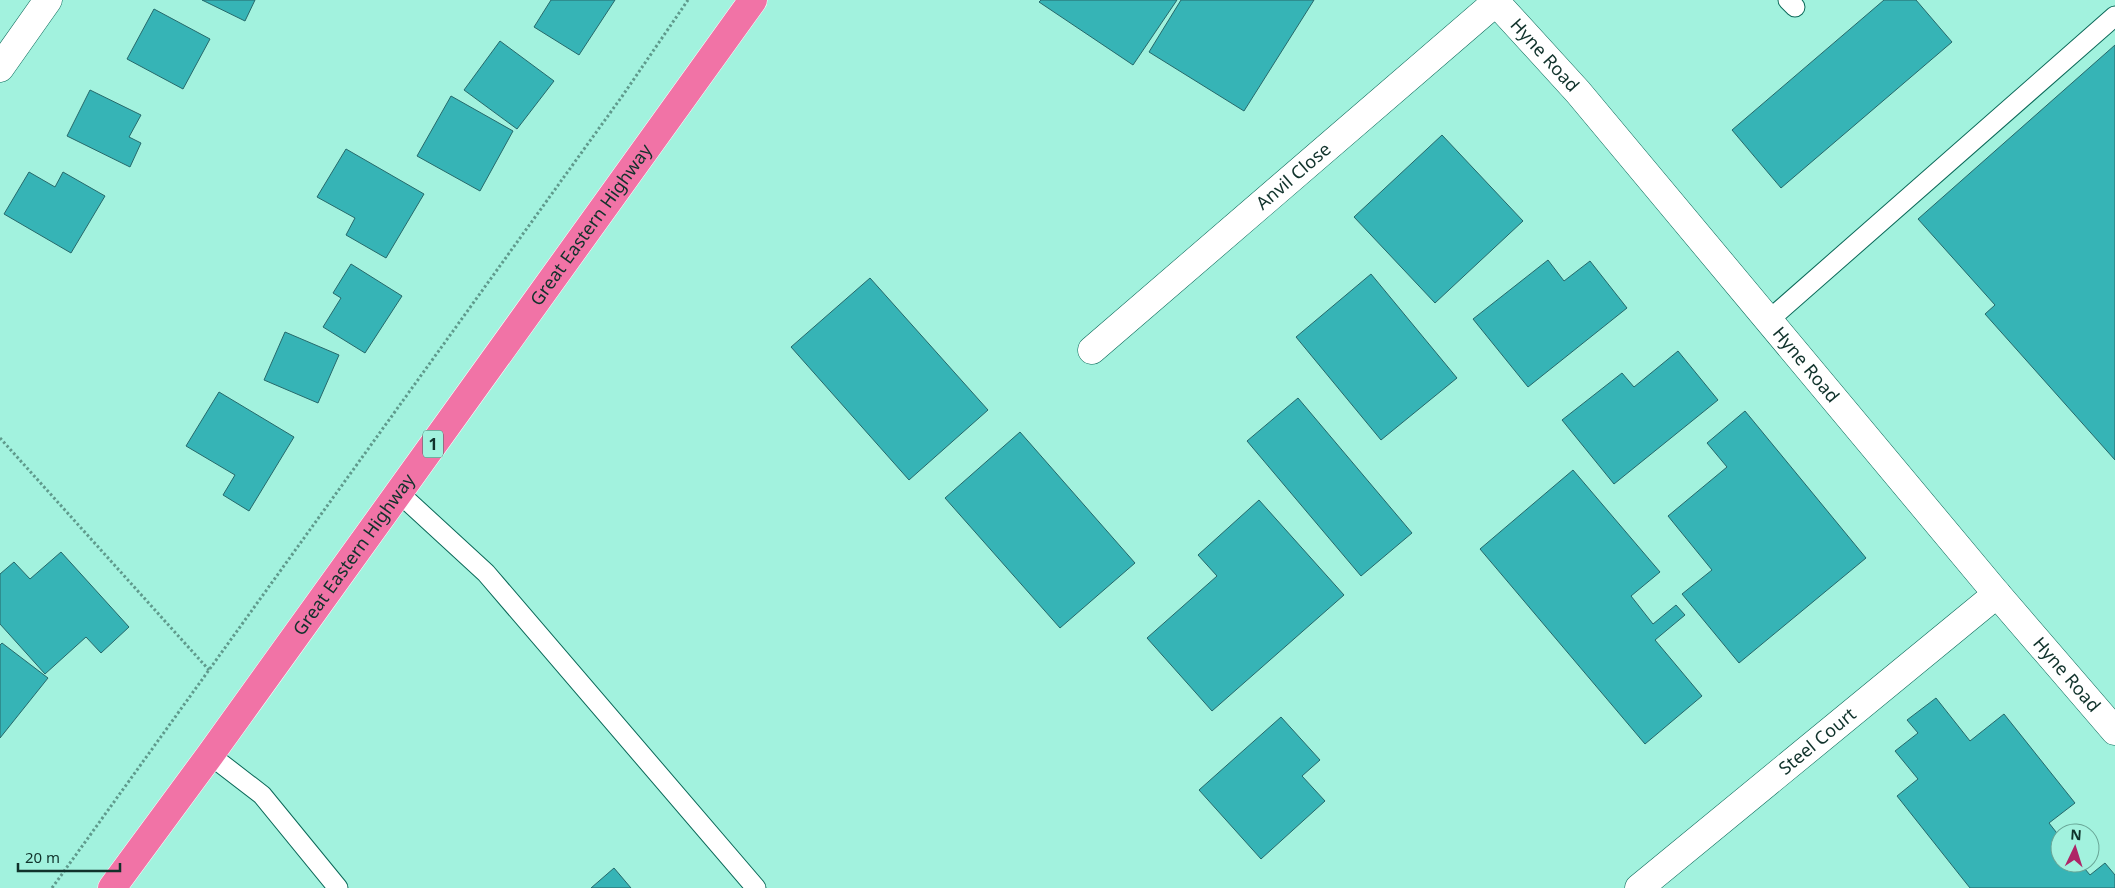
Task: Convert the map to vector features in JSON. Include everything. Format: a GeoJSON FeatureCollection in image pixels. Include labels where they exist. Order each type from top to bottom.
{"type":"FeatureCollection","features":[{"type":"Feature","properties":{"kind":"highway","name":"Great Eastern Highway"},"geometry":{"type":"LineString","coordinates":[[112,888],[210,756],[753,0]]}},
{"type":"Feature","properties":{"kind":"street"},"geometry":{"type":"LineString","coordinates":[[0,68],[48,0]]}},
{"type":"Feature","properties":{"kind":"street","name":"Hyne Road"},"geometry":{"type":"LineString","coordinates":[[1496,1],[1578,92],[1997,594],[2115,731]]}},
{"type":"Feature","properties":{"kind":"street","name":"Anvil Close"},"geometry":{"type":"LineString","coordinates":[[1092,350],[1496,1]]}},
{"type":"Feature","properties":{"kind":"street","name":"Steel Court"},"geometry":{"type":"LineString","coordinates":[[1639,888],[1997,594]]}},
{"type":"Feature","properties":{"kind":"lane"},"geometry":{"type":"LineString","coordinates":[[1769,320],[2115,16]]}},
{"type":"Feature","properties":{"kind":"lane"},"geometry":{"type":"LineString","coordinates":[[398,493],[486,573],[756,888]]}},
{"type":"Feature","properties":{"kind":"lane"},"geometry":{"type":"LineString","coordinates":[[210,756],[262,795],[338,888]]}},
{"type":"Feature","properties":{"kind":"path"},"geometry":{"type":"LineString","coordinates":[[52,888],[617,103],[688,0]]}},
{"type":"Feature","properties":{"kind":"path"},"geometry":{"type":"LineString","coordinates":[[0,438],[209,670]]}},
{"type":"Feature","properties":{"kind":"building"},"geometry":{"type":"Polygon","coordinates":[[[202,0],[255,0],[245,21],[202,0]]]}},
{"type":"Feature","properties":{"kind":"building"},"geometry":{"type":"Polygon","coordinates":[[[551,0],[615,0],[579,55],[534,27],[551,0]]]}},
{"type":"Feature","properties":{"kind":"building"},"geometry":{"type":"Polygon","coordinates":[[[1041,0],[1177,0],[1133,65],[1039,2],[1041,0]]]}},
{"type":"Feature","properties":{"kind":"building"},"geometry":{"type":"Polygon","coordinates":[[[1181,0],[1314,0],[1244,111],[1149,52],[1181,0]]]}},
{"type":"Feature","properties":{"kind":"building"},"geometry":{"type":"Polygon","coordinates":[[[1884,0],[1916,0],[1952,42],[1781,188],[1732,130],[1884,0]]]}},
{"type":"Feature","properties":{"kind":"building"},"geometry":{"type":"Polygon","coordinates":[[[154,9],[210,39],[183,89],[127,59],[154,9]]]}},
{"type":"Feature","properties":{"kind":"building"},"geometry":{"type":"Polygon","coordinates":[[[500,41],[554,81],[517,129],[464,90],[500,41]]]}},
{"type":"Feature","properties":{"kind":"building"},"geometry":{"type":"Polygon","coordinates":[[[2115,45],[2115,460],[1985,314],[1995,305],[1918,219],[2115,45]]]}},
{"type":"Feature","properties":{"kind":"building"},"geometry":{"type":"Polygon","coordinates":[[[90,90],[141,115],[129,137],[141,143],[130,167],[67,136],[90,90]]]}},
{"type":"Feature","properties":{"kind":"building"},"geometry":{"type":"Polygon","coordinates":[[[451,96],[513,131],[480,191],[417,156],[451,96]]]}},
{"type":"Feature","properties":{"kind":"building"},"geometry":{"type":"Polygon","coordinates":[[[1442,135],[1523,221],[1435,303],[1354,217],[1442,135]]]}},
{"type":"Feature","properties":{"kind":"building"},"geometry":{"type":"Polygon","coordinates":[[[346,149],[424,194],[386,258],[346,235],[355,218],[317,197],[346,149]]]}},
{"type":"Feature","properties":{"kind":"building"},"geometry":{"type":"Polygon","coordinates":[[[29,172],[55,187],[63,172],[105,196],[71,253],[4,214],[29,172]]]}},
{"type":"Feature","properties":{"kind":"building"},"geometry":{"type":"Polygon","coordinates":[[[1548,260],[1564,281],[1590,261],[1627,308],[1528,387],[1473,319],[1548,260]]]}},
{"type":"Feature","properties":{"kind":"building"},"geometry":{"type":"Polygon","coordinates":[[[351,264],[402,296],[365,353],[323,327],[341,298],[333,293],[351,264]]]}},
{"type":"Feature","properties":{"kind":"building"},"geometry":{"type":"Polygon","coordinates":[[[1371,274],[1457,378],[1381,440],[1296,337],[1371,274]]]}},
{"type":"Feature","properties":{"kind":"building"},"geometry":{"type":"Polygon","coordinates":[[[870,278],[988,410],[909,480],[791,347],[870,278]]]}},
{"type":"Feature","properties":{"kind":"building"},"geometry":{"type":"Polygon","coordinates":[[[285,332],[339,355],[318,403],[264,380],[285,332]]]}},
{"type":"Feature","properties":{"kind":"building"},"geometry":{"type":"Polygon","coordinates":[[[1678,351],[1718,400],[1614,484],[1562,420],[1622,373],[1634,387],[1678,351]]]}},
{"type":"Feature","properties":{"kind":"building"},"geometry":{"type":"Polygon","coordinates":[[[219,392],[294,437],[249,511],[223,495],[235,475],[186,446],[219,392]]]}},
{"type":"Feature","properties":{"kind":"building"},"geometry":{"type":"Polygon","coordinates":[[[1298,398],[1412,533],[1361,576],[1247,441],[1298,398]]]}},
{"type":"Feature","properties":{"kind":"building"},"geometry":{"type":"Polygon","coordinates":[[[1745,411],[1866,558],[1739,663],[1682,594],[1712,570],[1668,516],[1727,467],[1707,443],[1745,411]]]}},
{"type":"Feature","properties":{"kind":"building"},"geometry":{"type":"Polygon","coordinates":[[[1020,432],[1135,563],[1060,628],[945,498],[1020,432]]]}},
{"type":"Feature","properties":{"kind":"building"},"geometry":{"type":"Polygon","coordinates":[[[1573,470],[1660,572],[1631,596],[1653,624],[1676,605],[1685,615],[1655,640],[1702,696],[1645,744],[1480,549],[1573,470]]]}},
{"type":"Feature","properties":{"kind":"building"},"geometry":{"type":"Polygon","coordinates":[[[1259,500],[1344,595],[1212,711],[1147,638],[1217,576],[1198,555],[1259,500]]]}},
{"type":"Feature","properties":{"kind":"building"},"geometry":{"type":"Polygon","coordinates":[[[61,552],[129,627],[101,653],[86,637],[45,674],[0,624],[0,574],[14,562],[30,579],[61,552]]]}},
{"type":"Feature","properties":{"kind":"building"},"geometry":{"type":"Polygon","coordinates":[[[2,643],[48,678],[0,738],[0,645],[2,643]]]}},
{"type":"Feature","properties":{"kind":"building"},"geometry":{"type":"Polygon","coordinates":[[[1936,698],[1970,741],[2004,714],[2075,803],[2049,823],[2050,873],[2088,873],[2090,875],[2100,873],[2100,867],[2105,863],[2115,875],[2115,888],[1970,888],[1897,796],[1918,779],[1895,751],[1918,733],[1907,720],[1936,698]]]}},
{"type":"Feature","properties":{"kind":"building"},"geometry":{"type":"Polygon","coordinates":[[[1281,717],[1320,760],[1302,776],[1325,801],[1261,859],[1199,790],[1281,717]]]}},
{"type":"Feature","properties":{"kind":"building"},"geometry":{"type":"Polygon","coordinates":[[[614,868],[631,888],[591,888],[614,868]]]}}]}
